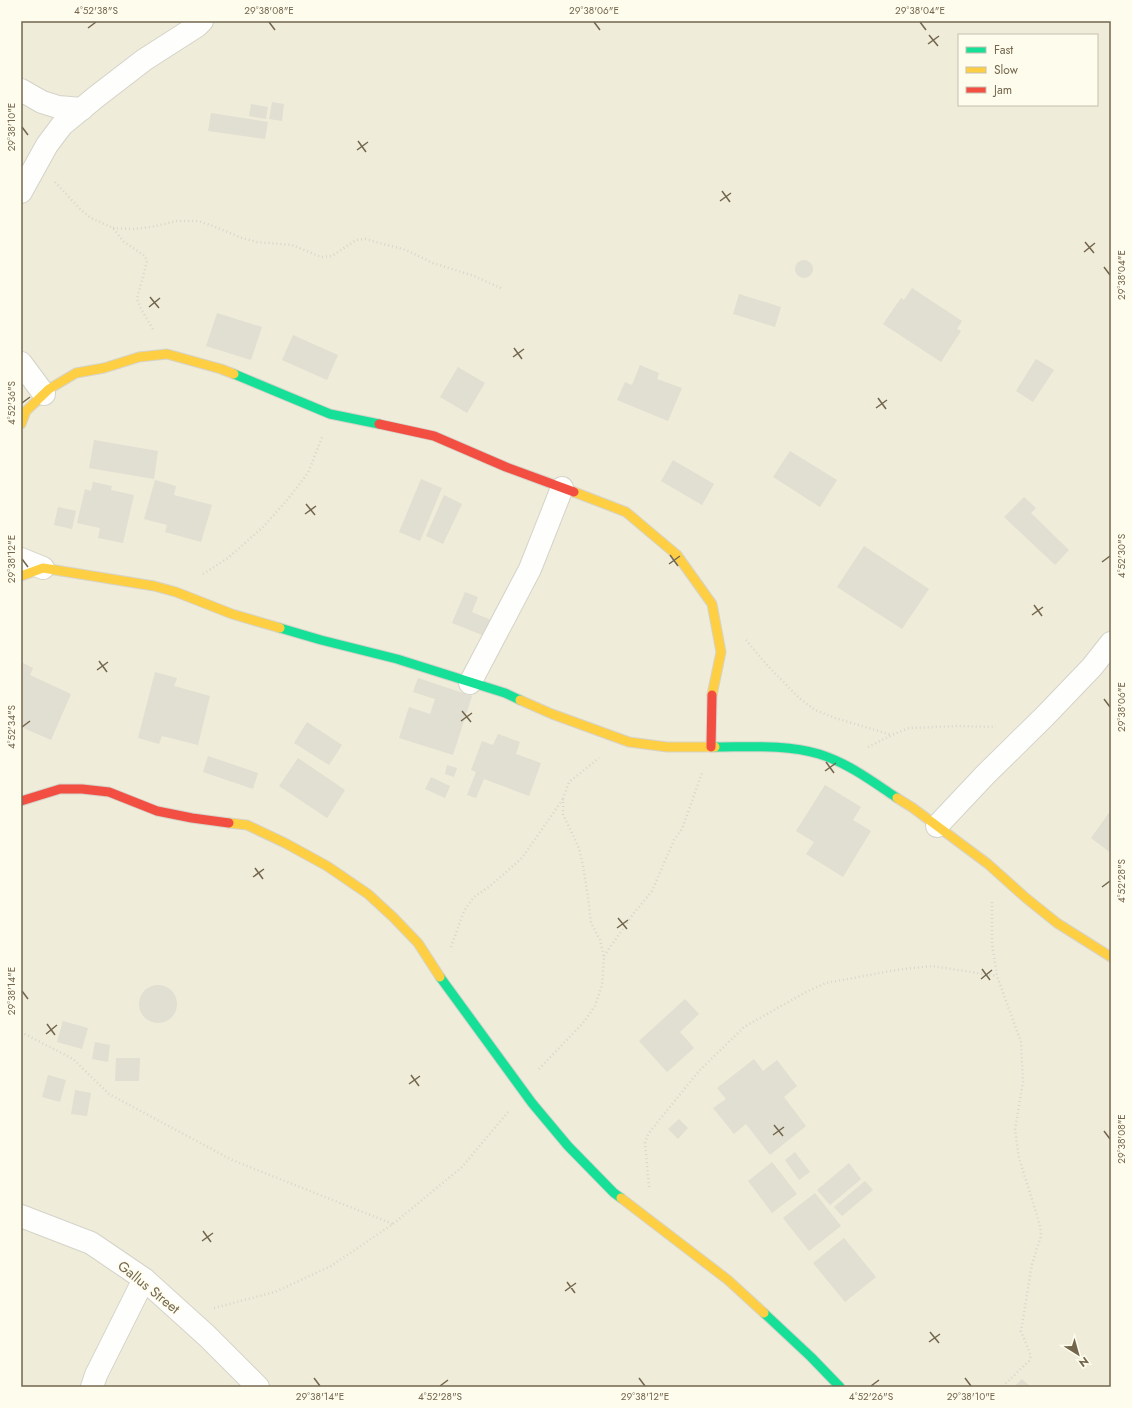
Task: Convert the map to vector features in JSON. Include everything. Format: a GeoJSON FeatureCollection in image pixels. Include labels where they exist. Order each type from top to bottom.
{"type":"FeatureCollection","features":[{"type":"Feature","properties":{"kind":"street"},"geometry":{"type":"LineString","coordinates":[[21,192],[47,144],[62,125],[144,60],[197,26],[202,21]]}},
{"type":"Feature","properties":{"kind":"street"},"geometry":{"type":"LineString","coordinates":[[21,90],[42,102],[58,107],[82,109]]}},
{"type":"Feature","properties":{"kind":"street"},"geometry":{"type":"LineString","coordinates":[[21,424],[26,411],[49,389],[76,373],[104,368],[139,356],[167,354],[221,369],[330,414],[434,436],[506,467],[626,512],[677,555],[712,604],[721,652],[712,693],[711,747]]}},
{"type":"Feature","properties":{"kind":"street"},"geometry":{"type":"LineString","coordinates":[[21,363],[44,394]]}},
{"type":"Feature","properties":{"kind":"street"},"geometry":{"type":"LineString","coordinates":[[470,683],[530,569],[562,488]]}},
{"type":"Feature","properties":{"kind":"street"},"geometry":{"type":"LineString","coordinates":[[21,559],[43,568],[154,586],[176,592],[232,614],[321,640],[396,659],[505,693],[552,714],[629,742],[667,747],[782,747],[819,754],[850,767],[913,808],[988,864],[1057,923],[1111,957]]}},
{"type":"Feature","properties":{"kind":"street"},"geometry":{"type":"LineString","coordinates":[[21,576],[43,568]]}},
{"type":"Feature","properties":{"kind":"street"},"geometry":{"type":"LineString","coordinates":[[937,826],[1092,667],[1111,643]]}},
{"type":"Feature","properties":{"kind":"street"},"geometry":{"type":"LineString","coordinates":[[21,801],[60,789],[82,789],[109,792],[157,811],[247,826],[285,842],[327,866],[368,894],[418,943],[441,978],[507,1070],[568,1146],[614,1194],[728,1280],[811,1357],[840,1387]]}},
{"type":"Feature","properties":{"kind":"street","name":"Gallus Street"},"geometry":{"type":"LineString","coordinates":[[21,1216],[91,1243],[144,1279],[207,1336],[258,1387]]}},
{"type":"Feature","properties":{"kind":"street"},"geometry":{"type":"LineString","coordinates":[[92,1387],[96,1375],[144,1279]]}},
{"type":"Feature","properties":{"kind":"path"},"geometry":{"type":"LineString","coordinates":[[37,163],[80,210],[91,218],[113,228],[134,229],[152,227],[177,221],[198,222],[257,242],[292,245],[321,257],[332,256],[356,240],[365,239],[406,250],[433,263],[474,276],[502,288]]}},
{"type":"Feature","properties":{"kind":"path"},"geometry":{"type":"LineString","coordinates":[[113,228],[124,242],[145,256],[147,261],[137,299],[141,309],[158,336],[167,354]]}},
{"type":"Feature","properties":{"kind":"path"},"geometry":{"type":"LineString","coordinates":[[176,592],[228,558],[263,528],[308,473],[330,414]]}},
{"type":"Feature","properties":{"kind":"path"},"geometry":{"type":"LineString","coordinates":[[742,636],[798,698],[815,710],[835,718],[892,735]]}},
{"type":"Feature","properties":{"kind":"path"},"geometry":{"type":"LineString","coordinates":[[850,767],[861,752],[892,735],[909,728],[957,726],[1033,728]]}},
{"type":"Feature","properties":{"kind":"path"},"geometry":{"type":"LineString","coordinates":[[441,978],[455,933],[464,911],[474,897],[490,886],[522,858],[562,799],[569,782],[623,739]]}},
{"type":"Feature","properties":{"kind":"path"},"geometry":{"type":"LineString","coordinates":[[604,956],[629,919],[652,891],[674,840],[682,829],[711,747]]}},
{"type":"Feature","properties":{"kind":"path"},"geometry":{"type":"LineString","coordinates":[[184,1316],[275,1292],[330,1266],[393,1224],[462,1167],[523,1091],[583,1023],[595,1006],[602,985],[604,956],[600,940],[591,923],[579,848],[563,814],[562,799]]}},
{"type":"Feature","properties":{"kind":"path"},"geometry":{"type":"LineString","coordinates":[[988,864],[993,910],[992,944],[997,976],[1021,1042],[1023,1082],[1015,1130],[1019,1158],[1040,1225],[1041,1236],[1032,1264],[1021,1331],[1031,1356],[1029,1361],[1002,1387]]}},
{"type":"Feature","properties":{"kind":"path"},"geometry":{"type":"LineString","coordinates":[[652,1222],[645,1143],[648,1134],[699,1071],[744,1027],[806,992],[826,983],[896,970],[932,966],[997,976]]}},
{"type":"Feature","properties":{"kind":"path"},"geometry":{"type":"LineString","coordinates":[[21,1032],[73,1059],[109,1094],[232,1160],[393,1224]]}},
{"type":"Feature","properties":{"kind":"shaded area"},"geometry":{"type":"Polygon","coordinates":[[[21,21],[1111,21],[1111,1387],[21,1387],[21,21]]]}},
{"type":"Feature","properties":{"kind":"building"},"geometry":{"type":"Polygon","coordinates":[[[272,102],[284,104],[282,121],[269,119],[272,102]]]}},
{"type":"Feature","properties":{"kind":"building"},"geometry":{"type":"Polygon","coordinates":[[[251,104],[268,107],[266,119],[249,116],[251,104]]]}},
{"type":"Feature","properties":{"kind":"building"},"geometry":{"type":"Polygon","coordinates":[[[211,113],[268,122],[265,139],[208,131],[211,113]]]}},
{"type":"Feature","properties":{"kind":"building"},"geometry":{"type":"Polygon","coordinates":[[[800,260],[808,260],[813,265],[811,276],[808,278],[800,278],[795,273],[795,265],[800,260]]]}},
{"type":"Feature","properties":{"kind":"building"},"geometry":{"type":"Polygon","coordinates":[[[912,288],[962,321],[957,329],[961,331],[941,362],[883,324],[901,298],[904,300],[912,288]]]}},
{"type":"Feature","properties":{"kind":"building"},"geometry":{"type":"Polygon","coordinates":[[[739,294],[781,307],[775,327],[733,314],[739,294]]]}},
{"type":"Feature","properties":{"kind":"building"},"geometry":{"type":"Polygon","coordinates":[[[217,313],[262,327],[251,360],[206,346],[217,313]]]}},
{"type":"Feature","properties":{"kind":"building"},"geometry":{"type":"Polygon","coordinates":[[[293,335],[338,355],[327,380],[282,360],[293,335]]]}},
{"type":"Feature","properties":{"kind":"building"},"geometry":{"type":"Polygon","coordinates":[[[1036,359],[1054,370],[1033,402],[1016,391],[1036,359]]]}},
{"type":"Feature","properties":{"kind":"building"},"geometry":{"type":"Polygon","coordinates":[[[640,365],[659,373],[657,379],[682,388],[668,421],[617,400],[625,382],[632,385],[640,365]]]}},
{"type":"Feature","properties":{"kind":"building"},"geometry":{"type":"Polygon","coordinates":[[[458,367],[485,383],[467,413],[440,397],[458,367]]]}},
{"type":"Feature","properties":{"kind":"building"},"geometry":{"type":"Polygon","coordinates":[[[94,440],[158,451],[154,479],[89,468],[94,440]]]}},
{"type":"Feature","properties":{"kind":"building"},"geometry":{"type":"Polygon","coordinates":[[[790,451],[837,480],[820,507],[773,477],[790,451]]]}},
{"type":"Feature","properties":{"kind":"building"},"geometry":{"type":"Polygon","coordinates":[[[673,460],[714,484],[702,505],[661,481],[673,460]]]}},
{"type":"Feature","properties":{"kind":"building"},"geometry":{"type":"Polygon","coordinates":[[[421,479],[442,488],[420,541],[399,532],[421,479]]]}},
{"type":"Feature","properties":{"kind":"building"},"geometry":{"type":"Polygon","coordinates":[[[155,480],[176,486],[174,495],[212,505],[201,542],[165,532],[167,525],[144,519],[155,480]]]}},
{"type":"Feature","properties":{"kind":"building"},"geometry":{"type":"Polygon","coordinates":[[[93,482],[112,486],[111,490],[134,495],[123,543],[98,538],[100,528],[77,523],[85,489],[91,491],[93,482]]]}},
{"type":"Feature","properties":{"kind":"building"},"geometry":{"type":"Polygon","coordinates":[[[444,495],[462,504],[443,544],[426,536],[444,495]]]}},
{"type":"Feature","properties":{"kind":"building"},"geometry":{"type":"Polygon","coordinates":[[[1024,497],[1036,508],[1031,513],[1069,550],[1055,565],[1004,517],[1024,497]]]}},
{"type":"Feature","properties":{"kind":"building"},"geometry":{"type":"Polygon","coordinates":[[[58,507],[76,511],[72,529],[54,525],[58,507]]]}},
{"type":"Feature","properties":{"kind":"building"},"geometry":{"type":"Polygon","coordinates":[[[864,546],[929,589],[902,629],[837,587],[864,546]]]}},
{"type":"Feature","properties":{"kind":"building"},"geometry":{"type":"Polygon","coordinates":[[[465,592],[478,597],[472,612],[498,623],[492,639],[452,623],[465,592]]]}},
{"type":"Feature","properties":{"kind":"building"},"geometry":{"type":"Polygon","coordinates":[[[21,662],[33,668],[30,675],[71,694],[51,740],[21,727],[21,662]]]}},
{"type":"Feature","properties":{"kind":"building"},"geometry":{"type":"Polygon","coordinates":[[[155,672],[177,678],[174,686],[210,696],[198,745],[162,736],[159,744],[138,738],[155,672]]]}},
{"type":"Feature","properties":{"kind":"building"},"geometry":{"type":"Polygon","coordinates":[[[418,678],[472,696],[453,755],[399,738],[409,707],[430,714],[435,699],[413,692],[418,678]]]}},
{"type":"Feature","properties":{"kind":"building"},"geometry":{"type":"Polygon","coordinates":[[[307,722],[342,745],[329,765],[294,743],[307,722]]]}},
{"type":"Feature","properties":{"kind":"building"},"geometry":{"type":"Polygon","coordinates":[[[498,734],[520,742],[516,754],[541,763],[529,796],[484,779],[476,798],[467,795],[476,772],[471,770],[482,741],[493,745],[498,734]]]}},
{"type":"Feature","properties":{"kind":"building"},"geometry":{"type":"Polygon","coordinates":[[[208,756],[258,773],[253,789],[203,772],[208,756]]]}},
{"type":"Feature","properties":{"kind":"building"},"geometry":{"type":"Polygon","coordinates":[[[298,758],[345,790],[327,818],[279,786],[298,758]]]}},
{"type":"Feature","properties":{"kind":"building"},"geometry":{"type":"Polygon","coordinates":[[[447,765],[457,768],[454,777],[445,774],[447,765]]]}},
{"type":"Feature","properties":{"kind":"building"},"geometry":{"type":"Polygon","coordinates":[[[431,777],[450,786],[445,798],[425,789],[431,777]]]}},
{"type":"Feature","properties":{"kind":"building"},"geometry":{"type":"Polygon","coordinates":[[[825,785],[861,807],[853,820],[871,831],[843,877],[806,854],[814,842],[796,831],[825,785]]]}},
{"type":"Feature","properties":{"kind":"building"},"geometry":{"type":"Polygon","coordinates":[[[1111,810],[1111,853],[1091,838],[1111,810]]]}},
{"type":"Feature","properties":{"kind":"building"},"geometry":{"type":"Polygon","coordinates":[[[154,985],[162,985],[174,994],[177,1004],[174,1014],[168,1020],[162,1023],[154,1023],[142,1014],[139,1008],[139,1000],[148,988],[154,985]]]}},
{"type":"Feature","properties":{"kind":"building"},"geometry":{"type":"Polygon","coordinates":[[[685,999],[699,1014],[680,1032],[694,1048],[667,1072],[639,1041],[685,999]]]}},
{"type":"Feature","properties":{"kind":"building"},"geometry":{"type":"Polygon","coordinates":[[[63,1021],[88,1028],[82,1049],[57,1042],[63,1021]]]}},
{"type":"Feature","properties":{"kind":"building"},"geometry":{"type":"Polygon","coordinates":[[[95,1042],[110,1045],[108,1062],[92,1059],[95,1042]]]}},
{"type":"Feature","properties":{"kind":"building"},"geometry":{"type":"Polygon","coordinates":[[[116,1058],[140,1058],[139,1081],[115,1081],[116,1058]]]}},
{"type":"Feature","properties":{"kind":"building"},"geometry":{"type":"Polygon","coordinates":[[[754,1059],[763,1071],[777,1060],[797,1086],[784,1097],[806,1126],[770,1155],[746,1124],[734,1134],[713,1108],[726,1099],[717,1088],[754,1059]]]}},
{"type":"Feature","properties":{"kind":"building"},"geometry":{"type":"Polygon","coordinates":[[[48,1075],[66,1080],[60,1102],[42,1097],[48,1075]]]}},
{"type":"Feature","properties":{"kind":"building"},"geometry":{"type":"Polygon","coordinates":[[[75,1090],[91,1093],[87,1116],[71,1114],[75,1090]]]}},
{"type":"Feature","properties":{"kind":"building"},"geometry":{"type":"Polygon","coordinates":[[[679,1119],[688,1128],[678,1139],[668,1129],[679,1119]]]}},
{"type":"Feature","properties":{"kind":"building"},"geometry":{"type":"Polygon","coordinates":[[[795,1152],[810,1172],[799,1180],[785,1160],[795,1152]]]}},
{"type":"Feature","properties":{"kind":"building"},"geometry":{"type":"Polygon","coordinates":[[[772,1162],[797,1194],[772,1213],[748,1181],[772,1162]]]}},
{"type":"Feature","properties":{"kind":"building"},"geometry":{"type":"Polygon","coordinates":[[[849,1163],[861,1179],[830,1205],[817,1190],[849,1163]]]}},
{"type":"Feature","properties":{"kind":"building"},"geometry":{"type":"Polygon","coordinates":[[[865,1181],[873,1190],[842,1216],[834,1207],[865,1181]]]}},
{"type":"Feature","properties":{"kind":"building"},"geometry":{"type":"Polygon","coordinates":[[[815,1193],[841,1226],[809,1251],[783,1218],[815,1193]]]}},
{"type":"Feature","properties":{"kind":"building"},"geometry":{"type":"Polygon","coordinates":[[[844,1238],[876,1277],[845,1302],[813,1263],[844,1238]]]}},
{"type":"Feature","properties":{"kind":"building"},"geometry":{"type":"Polygon","coordinates":[[[1022,1379],[1031,1387],[1014,1387],[1022,1379]]]}},
{"type":"Feature","properties":{"kind":"traffic: fast"},"geometry":{"type":"LineString","coordinates":[[234,374],[330,414],[379,424]]}},
{"type":"Feature","properties":{"kind":"traffic: fast"},"geometry":{"type":"LineString","coordinates":[[280,628],[397,659],[505,693],[520,700]]}},
{"type":"Feature","properties":{"kind":"traffic: fast"},"geometry":{"type":"LineString","coordinates":[[715,747],[781,747],[819,754],[850,767],[897,798]]}},
{"type":"Feature","properties":{"kind":"traffic: fast"},"geometry":{"type":"LineString","coordinates":[[440,977],[532,1103],[568,1146],[614,1193],[621,1198]]}},
{"type":"Feature","properties":{"kind":"traffic: fast"},"geometry":{"type":"LineString","coordinates":[[764,1313],[811,1357],[840,1387]]}},
{"type":"Feature","properties":{"kind":"traffic: slow"},"geometry":{"type":"LineString","coordinates":[[21,424],[26,411],[49,389],[76,373],[104,368],[139,357],[167,354],[234,374]]}},
{"type":"Feature","properties":{"kind":"traffic: slow"},"geometry":{"type":"LineString","coordinates":[[574,492],[626,512],[677,555],[712,604],[721,652],[712,695]]}},
{"type":"Feature","properties":{"kind":"traffic: slow"},"geometry":{"type":"LineString","coordinates":[[21,576],[43,568],[154,586],[176,592],[232,614],[280,628]]}},
{"type":"Feature","properties":{"kind":"traffic: slow"},"geometry":{"type":"LineString","coordinates":[[520,700],[552,714],[629,742],[667,747],[715,747]]}},
{"type":"Feature","properties":{"kind":"traffic: slow"},"geometry":{"type":"LineString","coordinates":[[897,798],[913,808],[988,864],[1057,923],[1111,957]]}},
{"type":"Feature","properties":{"kind":"traffic: slow"},"geometry":{"type":"LineString","coordinates":[[229,823],[247,825],[285,843],[327,866],[368,894],[418,943],[440,977]]}},
{"type":"Feature","properties":{"kind":"traffic: slow"},"geometry":{"type":"LineString","coordinates":[[621,1198],[728,1280],[764,1313]]}},
{"type":"Feature","properties":{"kind":"traffic: jam"},"geometry":{"type":"LineString","coordinates":[[379,424],[434,436],[506,467],[574,492]]}},
{"type":"Feature","properties":{"kind":"traffic: jam"},"geometry":{"type":"LineString","coordinates":[[711,747],[712,695]]}},
{"type":"Feature","properties":{"kind":"traffic: jam"},"geometry":{"type":"LineString","coordinates":[[21,801],[60,789],[82,789],[109,792],[157,811],[229,823]]}}]}
